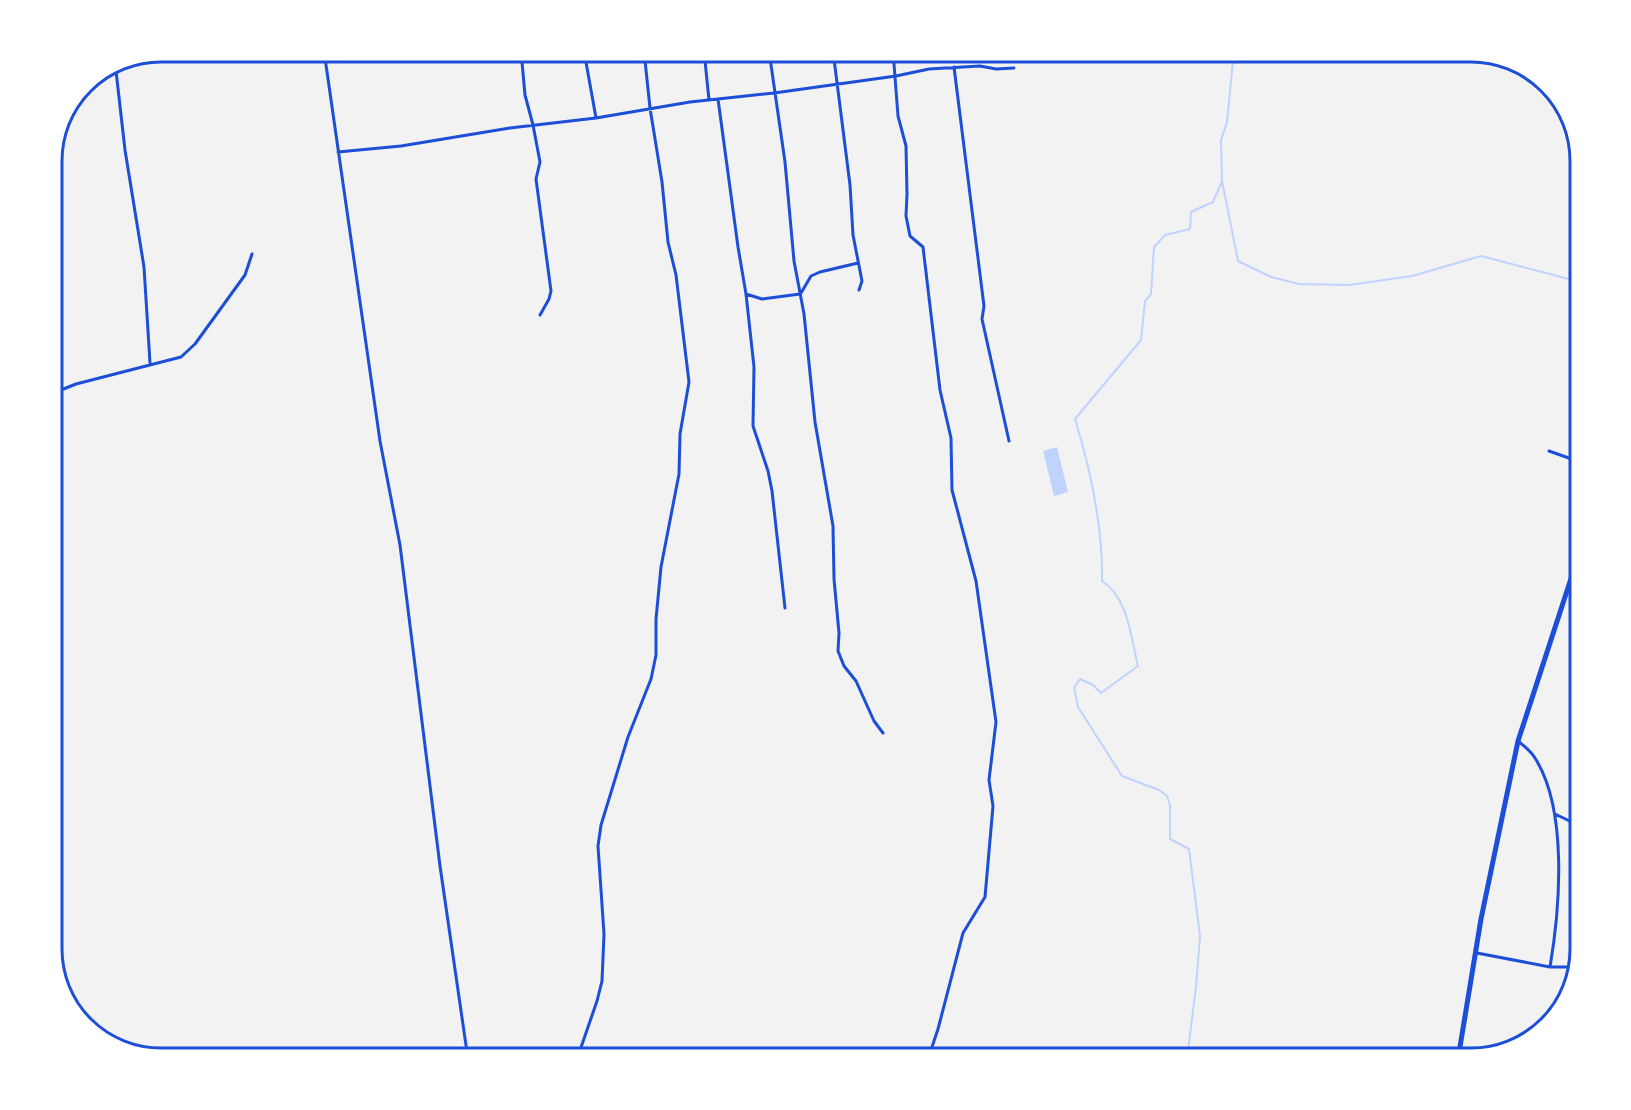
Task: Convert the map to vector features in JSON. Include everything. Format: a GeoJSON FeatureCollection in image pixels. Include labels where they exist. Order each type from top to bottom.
{"type":"FeatureCollection","features":[{"type":"Feature","properties":{"kind":"main road"},"geometry":{"type":"LineString","coordinates":[[1460,1048],[1475,952],[1518,741],[1570,582]]}},
{"type":"Feature","properties":{"kind":"street"},"geometry":{"type":"LineString","coordinates":[[326,62],[380,441],[400,545],[437,844],[466,1048]]}},
{"type":"Feature","properties":{"kind":"street"},"geometry":{"type":"LineString","coordinates":[[522,62],[525,95],[540,162],[536,179],[551,291],[540,315]]}},
{"type":"Feature","properties":{"kind":"street"},"geometry":{"type":"LineString","coordinates":[[586,62],[596,118]]}},
{"type":"Feature","properties":{"kind":"street"},"geometry":{"type":"LineString","coordinates":[[581,1048],[602,981],[604,934],[598,846],[601,825],[628,737],[651,679],[656,654],[656,619],[661,567],[679,477],[680,434],[689,387],[676,274],[668,242],[645,62]]}},
{"type":"Feature","properties":{"kind":"street"},"geometry":{"type":"LineString","coordinates":[[705,62],[710,100]]}},
{"type":"Feature","properties":{"kind":"street"},"geometry":{"type":"LineString","coordinates":[[770,62],[804,314],[815,422],[833,526],[838,651],[844,666],[857,683],[874,721],[883,733]]}},
{"type":"Feature","properties":{"kind":"street"},"geometry":{"type":"LineString","coordinates":[[835,62],[850,185],[853,235],[863,283],[859,290]]}},
{"type":"Feature","properties":{"kind":"street"},"geometry":{"type":"LineString","coordinates":[[894,62],[898,116],[906,146],[906,216],[910,236],[922,247],[940,390],[951,438],[952,490],[977,589],[996,722],[989,780],[993,806],[985,897],[963,933],[932,1048]]}},
{"type":"Feature","properties":{"kind":"street"},"geometry":{"type":"LineString","coordinates":[[338,152],[401,146],[650,108],[896,76],[905,72],[954,67],[1014,68]]}},
{"type":"Feature","properties":{"kind":"street"},"geometry":{"type":"LineString","coordinates":[[954,67],[984,306],[982,319],[1009,441]]}},
{"type":"Feature","properties":{"kind":"street"},"geometry":{"type":"LineString","coordinates":[[116,73],[125,150],[144,267],[150,363]]}},
{"type":"Feature","properties":{"kind":"street"},"geometry":{"type":"LineString","coordinates":[[718,99],[754,367],[753,428],[768,471],[772,491],[784,608]]}},
{"type":"Feature","properties":{"kind":"street"},"geometry":{"type":"LineString","coordinates":[[62,390],[150,363],[181,357],[195,344],[245,275],[252,254]]}},
{"type":"Feature","properties":{"kind":"street"},"geometry":{"type":"LineString","coordinates":[[800,294],[811,276],[858,263]]}},
{"type":"Feature","properties":{"kind":"street"},"geometry":{"type":"LineString","coordinates":[[746,294],[762,299],[800,294]]}},
{"type":"Feature","properties":{"kind":"street"},"geometry":{"type":"LineString","coordinates":[[1549,451],[1570,458]]}},
{"type":"Feature","properties":{"kind":"street"},"geometry":{"type":"LineString","coordinates":[[1518,741],[1534,756],[1555,814],[1559,900],[1550,967]]}},
{"type":"Feature","properties":{"kind":"street"},"geometry":{"type":"LineString","coordinates":[[1555,814],[1570,821]]}},
{"type":"Feature","properties":{"kind":"street"},"geometry":{"type":"LineString","coordinates":[[1475,952],[1550,967],[1568,967]]}},
{"type":"Feature","properties":{"kind":"water"},"geometry":{"type":"Polygon","coordinates":[[[1057,447],[1068,492],[1054,496],[1043,451],[1057,447]]]}},
{"type":"Feature","properties":{"kind":"waterway"},"geometry":{"type":"LineString","coordinates":[[1188,1048],[1200,936],[1189,849],[1170,839],[1170,805],[1167,796],[1159,790],[1122,776],[1078,707],[1074,688],[1080,679],[1093,685],[1101,693],[1138,666],[1123,608],[1118,597],[1102,581],[1102,561],[1094,499],[1075,419],[1141,340],[1145,301],[1151,294],[1154,247],[1165,235],[1190,229],[1191,212],[1213,202],[1222,181],[1221,140],[1227,122],[1233,62]]}},
{"type":"Feature","properties":{"kind":"waterway"},"geometry":{"type":"LineString","coordinates":[[1222,181],[1238,261],[1271,277],[1299,284],[1349,285],[1412,276],[1481,256],[1570,279]]}}]}
